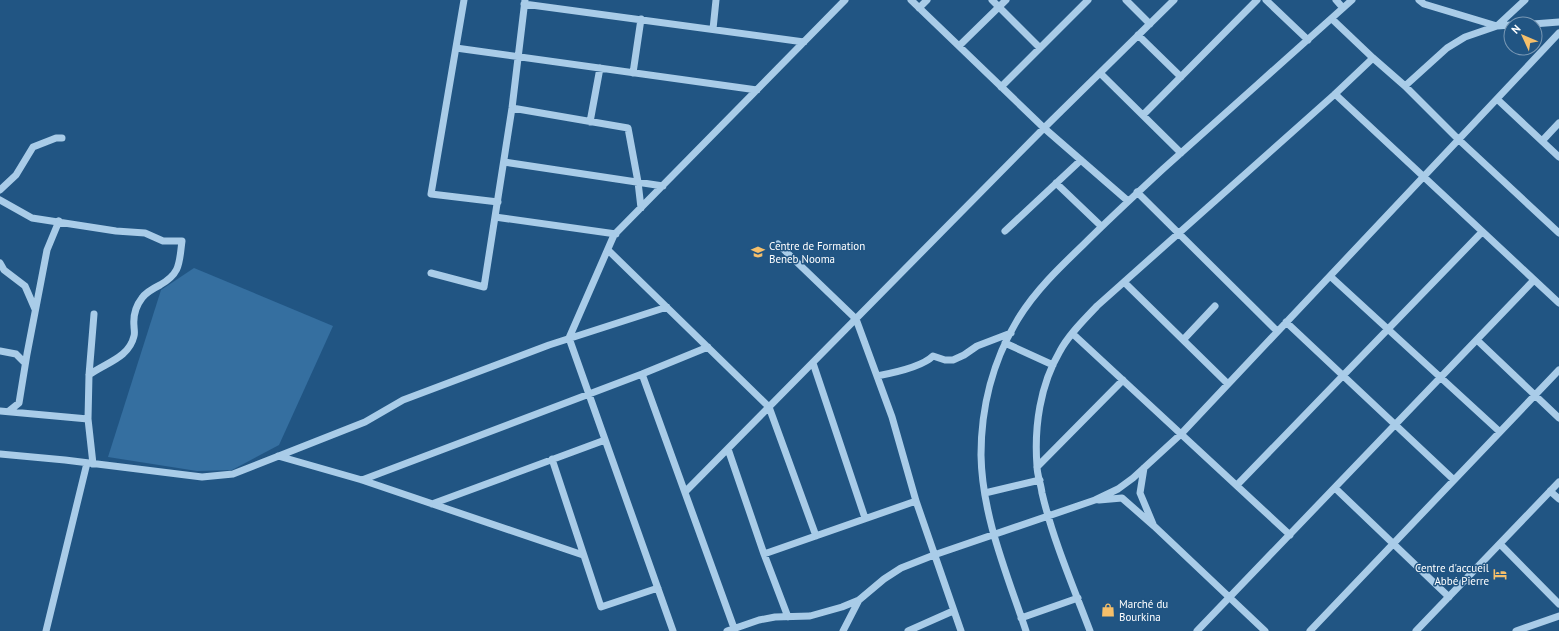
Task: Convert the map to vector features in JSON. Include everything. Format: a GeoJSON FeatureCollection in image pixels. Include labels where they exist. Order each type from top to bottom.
{"type":"FeatureCollection","features":[{"type":"Feature","properties":{"kind":"street"},"geometry":{"type":"LineString","coordinates":[[464,0],[431,194],[498,202]]}},
{"type":"Feature","properties":{"kind":"street"},"geometry":{"type":"LineString","coordinates":[[713,29],[716,0]]}},
{"type":"Feature","properties":{"kind":"street"},"geometry":{"type":"LineString","coordinates":[[673,631],[569,338],[616,234],[845,0]]}},
{"type":"Feature","properties":{"kind":"street"},"geometry":{"type":"LineString","coordinates":[[911,0],[1044,128],[1128,201]]}},
{"type":"Feature","properties":{"kind":"street"},"geometry":{"type":"LineString","coordinates":[[919,8],[927,0]]}},
{"type":"Feature","properties":{"kind":"street"},"geometry":{"type":"LineString","coordinates":[[992,0],[1040,48]]}},
{"type":"Feature","properties":{"kind":"street"},"geometry":{"type":"LineString","coordinates":[[959,46],[1006,0]]}},
{"type":"Feature","properties":{"kind":"street"},"geometry":{"type":"LineString","coordinates":[[1001,87],[1088,0]]}},
{"type":"Feature","properties":{"kind":"street"},"geometry":{"type":"LineString","coordinates":[[1126,0],[1150,24]]}},
{"type":"Feature","properties":{"kind":"street"},"geometry":{"type":"LineString","coordinates":[[685,492],[1044,128],[1174,0]]}},
{"type":"Feature","properties":{"kind":"street"},"geometry":{"type":"LineString","coordinates":[[1143,115],[1257,0]]}},
{"type":"Feature","properties":{"kind":"street"},"geometry":{"type":"LineString","coordinates":[[1266,0],[1308,40]]}},
{"type":"Feature","properties":{"kind":"street"},"geometry":{"type":"LineString","coordinates":[[1336,0],[1343,8]]}},
{"type":"Feature","properties":{"kind":"street"},"geometry":{"type":"LineString","coordinates":[[1026,631],[994,535],[985,493],[981,456],[985,404],[993,374],[1005,343],[1029,304],[1049,278],[1137,192],[1352,0]]}},
{"type":"Feature","properties":{"kind":"street"},"geometry":{"type":"LineString","coordinates":[[1419,0],[1424,4],[1496,26]]}},
{"type":"Feature","properties":{"kind":"street"},"geometry":{"type":"LineString","coordinates":[[1496,26],[1525,0]]}},
{"type":"Feature","properties":{"kind":"street"},"geometry":{"type":"LineString","coordinates":[[432,273],[484,287],[512,108],[525,2],[804,42]]}},
{"type":"Feature","properties":{"kind":"street"},"geometry":{"type":"LineString","coordinates":[[633,73],[641,19]]}},
{"type":"Feature","properties":{"kind":"street"},"geometry":{"type":"LineString","coordinates":[[1332,19],[1405,86],[1559,233]]}},
{"type":"Feature","properties":{"kind":"street"},"geometry":{"type":"LineString","coordinates":[[1543,23],[1559,22]]}},
{"type":"Feature","properties":{"kind":"street"},"geometry":{"type":"LineString","coordinates":[[1405,86],[1447,48],[1465,37],[1496,26],[1503,26]]}},
{"type":"Feature","properties":{"kind":"street"},"geometry":{"type":"LineString","coordinates":[[642,374],[685,492],[730,630],[759,620],[775,617],[810,616],[842,608],[859,600],[884,579],[901,568],[934,555],[1095,500],[1118,489],[1144,468],[1181,434],[1458,138],[1559,33]]}},
{"type":"Feature","properties":{"kind":"street"},"geometry":{"type":"LineString","coordinates":[[1138,35],[1181,76]]}},
{"type":"Feature","properties":{"kind":"street"},"geometry":{"type":"LineString","coordinates":[[456,48],[757,90]]}},
{"type":"Feature","properties":{"kind":"street"},"geometry":{"type":"LineString","coordinates":[[1090,631],[1048,516],[1037,467],[1038,420],[1041,400],[1060,350],[1097,306],[1335,94],[1373,58]]}},
{"type":"Feature","properties":{"kind":"street"},"geometry":{"type":"LineString","coordinates":[[590,122],[600,68]]}},
{"type":"Feature","properties":{"kind":"street"},"geometry":{"type":"LineString","coordinates":[[1100,73],[1182,152]]}},
{"type":"Feature","properties":{"kind":"street"},"geometry":{"type":"LineString","coordinates":[[1335,94],[1559,303]]}},
{"type":"Feature","properties":{"kind":"street"},"geometry":{"type":"LineString","coordinates":[[1497,99],[1559,157]]}},
{"type":"Feature","properties":{"kind":"street"},"geometry":{"type":"LineString","coordinates":[[512,108],[628,128],[638,182],[641,208]]}},
{"type":"Feature","properties":{"kind":"street"},"geometry":{"type":"LineString","coordinates":[[1542,141],[1559,123]]}},
{"type":"Feature","properties":{"kind":"street"},"geometry":{"type":"LineString","coordinates":[[0,190],[16,175],[33,146],[56,138],[62,138]]}},
{"type":"Feature","properties":{"kind":"street"},"geometry":{"type":"LineString","coordinates":[[1005,231],[1081,160]]}},
{"type":"Feature","properties":{"kind":"street"},"geometry":{"type":"LineString","coordinates":[[504,162],[663,186]]}},
{"type":"Feature","properties":{"kind":"street"},"geometry":{"type":"LineString","coordinates":[[1056,183],[1102,226]]}},
{"type":"Feature","properties":{"kind":"street"},"geometry":{"type":"LineString","coordinates":[[1137,192],[1277,331]]}},
{"type":"Feature","properties":{"kind":"street"},"geometry":{"type":"LineString","coordinates":[[0,200],[32,218],[116,231],[145,233],[164,240],[182,241],[179,264],[172,277],[144,296],[136,306],[134,315],[135,335],[126,350],[109,364],[99,367],[89,375]]}},
{"type":"Feature","properties":{"kind":"street"},"geometry":{"type":"LineString","coordinates":[[495,217],[616,234]]}},
{"type":"Feature","properties":{"kind":"street"},"geometry":{"type":"LineString","coordinates":[[9,411],[19,402],[47,250],[59,221]]}},
{"type":"Feature","properties":{"kind":"street"},"geometry":{"type":"LineString","coordinates":[[1236,485],[1482,232]]}},
{"type":"Feature","properties":{"kind":"street"},"geometry":{"type":"LineString","coordinates":[[778,244],[856,319],[892,417],[916,501],[961,631]]}},
{"type":"Feature","properties":{"kind":"street"},"geometry":{"type":"LineString","coordinates":[[608,250],[769,407],[816,536]]}},
{"type":"Feature","properties":{"kind":"street"},"geometry":{"type":"LineString","coordinates":[[0,263],[4,270],[25,286],[36,309]]}},
{"type":"Feature","properties":{"kind":"street"},"geometry":{"type":"LineString","coordinates":[[1330,276],[1500,432]]}},
{"type":"Feature","properties":{"kind":"street"},"geometry":{"type":"LineString","coordinates":[[1197,631],[1534,280]]}},
{"type":"Feature","properties":{"kind":"street"},"geometry":{"type":"LineString","coordinates":[[1124,282],[1228,384]]}},
{"type":"Feature","properties":{"kind":"street"},"geometry":{"type":"LineString","coordinates":[[1184,340],[1215,306]]}},
{"type":"Feature","properties":{"kind":"street"},"geometry":{"type":"LineString","coordinates":[[0,454],[90,463],[202,477],[233,474],[365,422],[403,400],[548,345],[666,307]]}},
{"type":"Feature","properties":{"kind":"street"},"geometry":{"type":"LineString","coordinates":[[46,631],[90,463],[88,419],[89,375],[94,314]]}},
{"type":"Feature","properties":{"kind":"street"},"geometry":{"type":"LineString","coordinates":[[1286,322],[1454,480]]}},
{"type":"Feature","properties":{"kind":"street"},"geometry":{"type":"LineString","coordinates":[[877,376],[920,365],[932,356],[946,360],[953,360],[964,355],[977,346],[1011,333]]}},
{"type":"Feature","properties":{"kind":"street"},"geometry":{"type":"LineString","coordinates":[[1072,334],[1290,535]]}},
{"type":"Feature","properties":{"kind":"street"},"geometry":{"type":"LineString","coordinates":[[1477,340],[1559,418]]}},
{"type":"Feature","properties":{"kind":"street"},"geometry":{"type":"LineString","coordinates":[[1005,343],[1053,366]]}},
{"type":"Feature","properties":{"kind":"street"},"geometry":{"type":"LineString","coordinates":[[362,480],[642,374],[708,347]]}},
{"type":"Feature","properties":{"kind":"street"},"geometry":{"type":"LineString","coordinates":[[0,351],[16,354],[25,364]]}},
{"type":"Feature","properties":{"kind":"street"},"geometry":{"type":"LineString","coordinates":[[813,362],[865,518]]}},
{"type":"Feature","properties":{"kind":"street"},"geometry":{"type":"LineString","coordinates":[[1310,631],[1559,370]]}},
{"type":"Feature","properties":{"kind":"street"},"geometry":{"type":"LineString","coordinates":[[1037,467],[1123,380]]}},
{"type":"Feature","properties":{"kind":"street"},"geometry":{"type":"LineString","coordinates":[[0,411],[88,419]]}},
{"type":"Feature","properties":{"kind":"street"},"geometry":{"type":"LineString","coordinates":[[432,504],[605,440]]}},
{"type":"Feature","properties":{"kind":"street"},"geometry":{"type":"LineString","coordinates":[[728,449],[764,554],[788,617]]}},
{"type":"Feature","properties":{"kind":"street"},"geometry":{"type":"LineString","coordinates":[[278,456],[362,480],[583,555]]}},
{"type":"Feature","properties":{"kind":"street"},"geometry":{"type":"LineString","coordinates":[[552,459],[601,607],[658,588]]}},
{"type":"Feature","properties":{"kind":"street"},"geometry":{"type":"LineString","coordinates":[[1144,468],[1140,492],[1154,526]]}},
{"type":"Feature","properties":{"kind":"street"},"geometry":{"type":"LineString","coordinates":[[985,493],[1040,480]]}},
{"type":"Feature","properties":{"kind":"street"},"geometry":{"type":"LineString","coordinates":[[1416,631],[1559,482]]}},
{"type":"Feature","properties":{"kind":"street"},"geometry":{"type":"LineString","coordinates":[[1335,488],[1449,597]]}},
{"type":"Feature","properties":{"kind":"street"},"geometry":{"type":"LineString","coordinates":[[1550,491],[1559,500]]}},
{"type":"Feature","properties":{"kind":"street"},"geometry":{"type":"LineString","coordinates":[[1095,500],[1122,498],[1154,526],[1264,631]]}},
{"type":"Feature","properties":{"kind":"street"},"geometry":{"type":"LineString","coordinates":[[764,554],[916,501]]}},
{"type":"Feature","properties":{"kind":"street"},"geometry":{"type":"LineString","coordinates":[[1500,544],[1559,604]]}},
{"type":"Feature","properties":{"kind":"street"},"geometry":{"type":"LineString","coordinates":[[1021,618],[1078,598]]}},
{"type":"Feature","properties":{"kind":"street"},"geometry":{"type":"LineString","coordinates":[[843,631],[859,600]]}},
{"type":"Feature","properties":{"kind":"street"},"geometry":{"type":"LineString","coordinates":[[908,631],[953,610]]}},
{"type":"Feature","properties":{"kind":"street"},"geometry":{"type":"LineString","coordinates":[[1516,631],[1559,616]]}},
{"type":"Feature","properties":{"kind":"shaded area"},"geometry":{"type":"Polygon","coordinates":[[[194,268],[333,326],[279,445],[232,470],[197,471],[108,457],[161,290],[194,268]]]}},
{"type":"Feature","properties":{"kind":"place","name":"Centre de Formation Beneb Nooma"},"geometry":{"type":"Point","coordinates":[758,252]}},
{"type":"Feature","properties":{"kind":"place","name":"Centre d'accueil Abbé Pierre"},"geometry":{"type":"Point","coordinates":[1500,574]}},
{"type":"Feature","properties":{"kind":"place","name":"Marché du Bourkina"},"geometry":{"type":"Point","coordinates":[1108,610]}}]}
